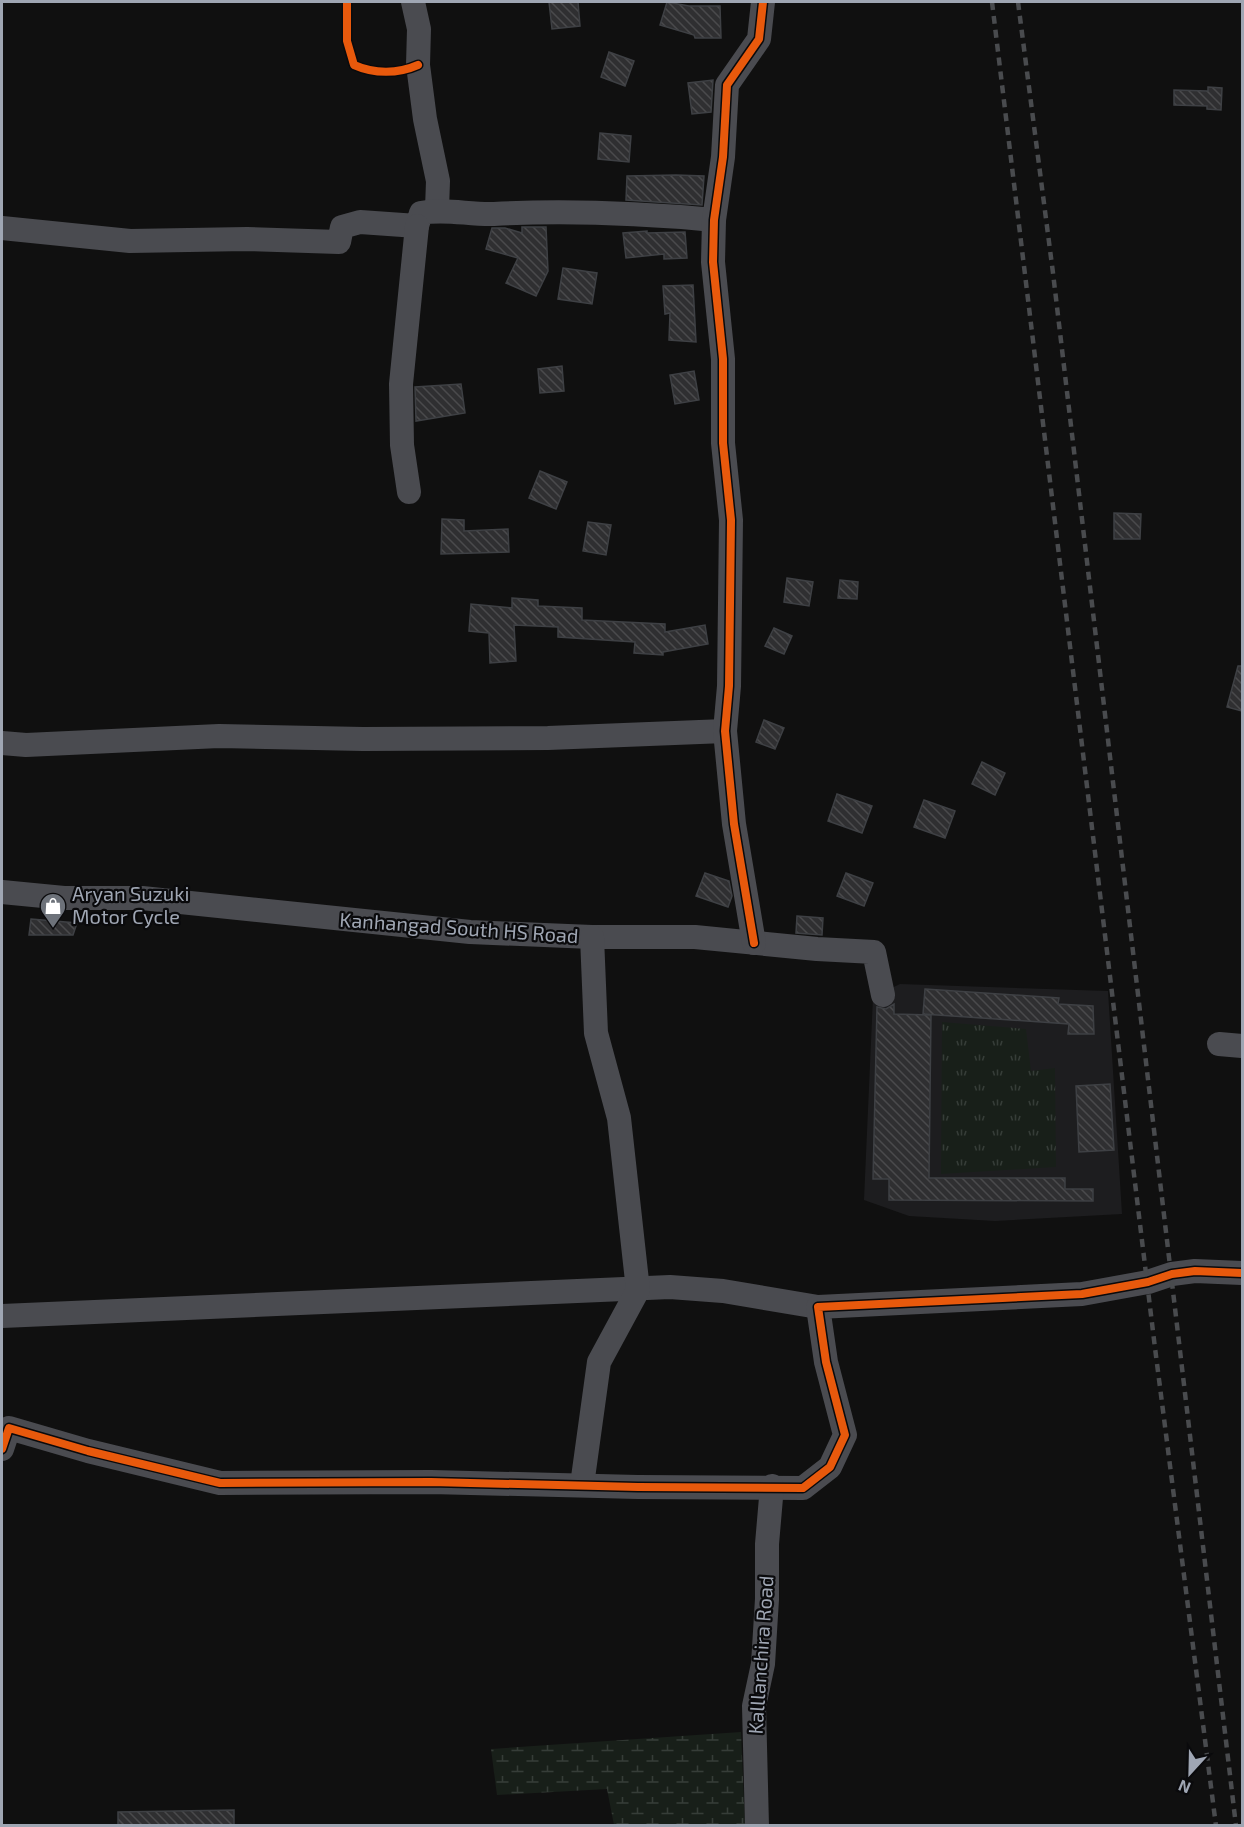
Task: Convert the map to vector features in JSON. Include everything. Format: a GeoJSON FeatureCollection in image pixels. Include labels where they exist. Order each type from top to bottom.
{"type":"FeatureCollection","features":[{"type":"Feature","properties":{"kind":"street"},"geometry":{"type":"LineString","coordinates":[[413,2],[418,29],[418,65],[425,119],[438,181],[437,209]]}},
{"type":"Feature","properties":{"kind":"street"},"geometry":{"type":"LineString","coordinates":[[754,943],[734,824],[725,731],[729,686],[731,520],[723,443],[723,359],[713,262],[714,220],[723,157],[727,85],[759,39],[764,2]]}},
{"type":"Feature","properties":{"kind":"street"},"geometry":{"type":"LineString","coordinates":[[410,492],[402,445],[401,384],[417,226],[421,213],[437,209],[491,214],[533,210],[638,212],[714,220]]}},
{"type":"Feature","properties":{"kind":"street"},"geometry":{"type":"LineString","coordinates":[[2,228],[130,241],[247,239],[339,242],[342,227],[360,222],[417,226]]}},
{"type":"Feature","properties":{"kind":"street"},"geometry":{"type":"LineString","coordinates":[[2,743],[26,745],[219,736],[363,739],[548,738],[725,731]]}},
{"type":"Feature","properties":{"kind":"street","name":"Kanhangad South HS Road"},"geometry":{"type":"LineString","coordinates":[[2,892],[64,898],[142,898],[470,932],[592,937],[695,937],[874,952],[883,995]]}},
{"type":"Feature","properties":{"kind":"street"},"geometry":{"type":"LineString","coordinates":[[582,1485],[599,1362],[638,1290],[619,1118],[596,1033],[592,937]]}},
{"type":"Feature","properties":{"kind":"street"},"geometry":{"type":"LineString","coordinates":[[2,1316],[670,1287],[723,1291],[818,1307],[1082,1294],[1195,1271],[1242,1274]]}},
{"type":"Feature","properties":{"kind":"street"},"geometry":{"type":"LineString","coordinates":[[2,1449],[9,1428],[88,1451],[220,1483],[431,1482],[638,1487],[772,1485],[803,1488],[830,1467],[845,1435],[826,1362],[818,1307]]}},
{"type":"Feature","properties":{"kind":"street","name":"Kalllanchira Road"},"geometry":{"type":"LineString","coordinates":[[757,1826],[754,1706],[763,1664],[767,1599],[767,1544],[772,1485]]}},
{"type":"Feature","properties":{"kind":"shaded area"},"geometry":{"type":"Polygon","coordinates":[[[900,984],[1108,991],[1122,1214],[995,1221],[909,1216],[864,1200],[873,997],[900,984]]]}},
{"type":"Feature","properties":{"kind":"green space"},"geometry":{"type":"Polygon","coordinates":[[[942,1022],[1026,1029],[1031,1071],[1055,1068],[1056,1167],[941,1174],[942,1022]]]}},
{"type":"Feature","properties":{"kind":"green space"},"geometry":{"type":"Polygon","coordinates":[[[741,1732],[745,1825],[614,1825],[607,1789],[497,1795],[491,1749],[741,1732]]]}},
{"type":"Feature","properties":{"kind":"building"},"geometry":{"type":"Polygon","coordinates":[[[549,2],[578,2],[580,26],[552,29],[549,2]]]}},
{"type":"Feature","properties":{"kind":"building"},"geometry":{"type":"Polygon","coordinates":[[[667,2],[689,6],[720,6],[721,38],[695,38],[694,35],[660,25],[667,2]]]}},
{"type":"Feature","properties":{"kind":"building"},"geometry":{"type":"Polygon","coordinates":[[[609,52],[634,61],[625,86],[601,77],[609,52]]]}},
{"type":"Feature","properties":{"kind":"building"},"geometry":{"type":"Polygon","coordinates":[[[713,80],[711,112],[692,114],[688,83],[713,80]]]}},
{"type":"Feature","properties":{"kind":"building"},"geometry":{"type":"Polygon","coordinates":[[[1208,87],[1222,88],[1221,110],[1207,109],[1207,106],[1174,105],[1174,90],[1208,91],[1208,87]]]}},
{"type":"Feature","properties":{"kind":"building"},"geometry":{"type":"Polygon","coordinates":[[[600,133],[631,136],[629,162],[598,159],[600,133]]]}},
{"type":"Feature","properties":{"kind":"building"},"geometry":{"type":"Polygon","coordinates":[[[627,176],[704,176],[702,205],[626,200],[627,176]]]}},
{"type":"Feature","properties":{"kind":"building"},"geometry":{"type":"Polygon","coordinates":[[[522,227],[546,227],[548,271],[536,296],[506,283],[518,258],[486,249],[492,228],[505,228],[522,233],[522,227]]]}},
{"type":"Feature","properties":{"kind":"building"},"geometry":{"type":"Polygon","coordinates":[[[647,231],[647,233],[685,232],[687,258],[664,259],[664,254],[626,258],[623,233],[647,231]]]}},
{"type":"Feature","properties":{"kind":"building"},"geometry":{"type":"Polygon","coordinates":[[[563,268],[597,273],[592,304],[558,299],[563,268]]]}},
{"type":"Feature","properties":{"kind":"building"},"geometry":{"type":"Polygon","coordinates":[[[693,285],[696,342],[669,340],[670,313],[665,314],[663,286],[693,285]]]}},
{"type":"Feature","properties":{"kind":"building"},"geometry":{"type":"Polygon","coordinates":[[[562,366],[564,391],[540,393],[538,369],[562,366]]]}},
{"type":"Feature","properties":{"kind":"building"},"geometry":{"type":"Polygon","coordinates":[[[694,371],[699,400],[675,404],[670,375],[694,371]]]}},
{"type":"Feature","properties":{"kind":"building"},"geometry":{"type":"Polygon","coordinates":[[[461,384],[465,413],[416,421],[415,387],[461,384]]]}},
{"type":"Feature","properties":{"kind":"building"},"geometry":{"type":"Polygon","coordinates":[[[540,471],[567,482],[556,509],[529,498],[540,471]]]}},
{"type":"Feature","properties":{"kind":"building"},"geometry":{"type":"Polygon","coordinates":[[[1114,513],[1141,514],[1140,539],[1114,539],[1114,513]]]}},
{"type":"Feature","properties":{"kind":"building"},"geometry":{"type":"Polygon","coordinates":[[[442,519],[464,520],[464,531],[508,529],[509,552],[441,554],[442,519]]]}},
{"type":"Feature","properties":{"kind":"building"},"geometry":{"type":"Polygon","coordinates":[[[588,522],[611,525],[606,555],[583,551],[588,522]]]}},
{"type":"Feature","properties":{"kind":"building"},"geometry":{"type":"Polygon","coordinates":[[[787,578],[813,582],[809,606],[784,602],[787,578]]]}},
{"type":"Feature","properties":{"kind":"building"},"geometry":{"type":"Polygon","coordinates":[[[840,580],[858,582],[857,599],[838,598],[840,580]]]}},
{"type":"Feature","properties":{"kind":"building"},"geometry":{"type":"Polygon","coordinates":[[[512,598],[538,600],[538,606],[582,608],[582,620],[665,624],[665,632],[705,625],[708,644],[663,652],[663,655],[634,653],[635,642],[558,637],[558,627],[514,625],[516,661],[490,663],[489,633],[469,631],[471,604],[512,608],[512,598]]]}},
{"type":"Feature","properties":{"kind":"building"},"geometry":{"type":"Polygon","coordinates":[[[774,628],[792,636],[784,654],[765,646],[774,628]]]}},
{"type":"Feature","properties":{"kind":"building"},"geometry":{"type":"Polygon","coordinates":[[[1238,666],[1242,666],[1242,711],[1227,707],[1238,666]]]}},
{"type":"Feature","properties":{"kind":"building"},"geometry":{"type":"Polygon","coordinates":[[[764,720],[784,728],[775,749],[756,742],[764,720]]]}},
{"type":"Feature","properties":{"kind":"building"},"geometry":{"type":"Polygon","coordinates":[[[982,762],[1005,773],[995,795],[972,784],[982,762]]]}},
{"type":"Feature","properties":{"kind":"building"},"geometry":{"type":"Polygon","coordinates":[[[837,794],[872,806],[862,833],[828,821],[837,794]]]}},
{"type":"Feature","properties":{"kind":"building"},"geometry":{"type":"Polygon","coordinates":[[[924,800],[955,811],[945,838],[914,827],[924,800]]]}},
{"type":"Feature","properties":{"kind":"building"},"geometry":{"type":"Polygon","coordinates":[[[705,873],[729,881],[732,896],[728,907],[696,896],[705,873]]]}},
{"type":"Feature","properties":{"kind":"building"},"geometry":{"type":"Polygon","coordinates":[[[846,873],[873,883],[864,906],[837,896],[846,873]]]}},
{"type":"Feature","properties":{"kind":"building"},"geometry":{"type":"Polygon","coordinates":[[[797,916],[823,918],[822,935],[796,933],[797,916]]]}},
{"type":"Feature","properties":{"kind":"building","name":"Aryan Suzuki Motor Cycle"},"geometry":{"type":"Polygon","coordinates":[[[31,919],[77,923],[73,935],[29,935],[31,919]]]}},
{"type":"Feature","properties":{"kind":"building"},"geometry":{"type":"Polygon","coordinates":[[[925,989],[1059,998],[1058,1004],[1093,1006],[1094,1034],[1068,1034],[1069,1024],[923,1014],[925,989]]]}},
{"type":"Feature","properties":{"kind":"building"},"geometry":{"type":"Polygon","coordinates":[[[894,1004],[894,1014],[931,1015],[929,1178],[1065,1178],[1065,1189],[1093,1189],[1093,1201],[889,1200],[889,1179],[873,1179],[877,1007],[886,1009],[894,1004]]]}},
{"type":"Feature","properties":{"kind":"building"},"geometry":{"type":"Polygon","coordinates":[[[1110,1084],[1114,1150],[1079,1152],[1076,1086],[1110,1084]]]}},
{"type":"Feature","properties":{"kind":"building"},"geometry":{"type":"Polygon","coordinates":[[[234,1810],[234,1826],[118,1826],[118,1812],[234,1810]]]}},
{"type":"Feature","properties":{"kind":"railway"},"geometry":{"type":"LineString","coordinates":[[992,2],[1155,1348],[1216,1826]]}},
{"type":"Feature","properties":{"kind":"railway"},"geometry":{"type":"LineString","coordinates":[[1018,2],[1053,273],[1236,1826]]}},
{"type":"Feature","properties":{"kind":"cycle path"},"geometry":{"type":"LineString","coordinates":[[347,2],[347,41],[354,65],[386,72],[418,65]]}},
{"type":"Feature","properties":{"kind":"cycle path"},"geometry":{"type":"LineString","coordinates":[[754,943],[734,824],[725,731],[729,686],[731,520],[723,443],[723,359],[713,262],[714,220],[723,157],[727,85],[759,39],[763,2]]}},
{"type":"Feature","properties":{"kind":"cycle path"},"geometry":{"type":"LineString","coordinates":[[2,1449],[9,1428],[88,1451],[220,1483],[431,1482],[803,1488],[830,1467],[845,1435],[826,1362],[818,1307],[1082,1294],[1148,1282],[1172,1274],[1195,1271],[1242,1273]]}},
{"type":"Feature","properties":{"kind":"place","name":"Aryan Suzuki Motor Cycle"},"geometry":{"type":"Point","coordinates":[53,929]}}]}
